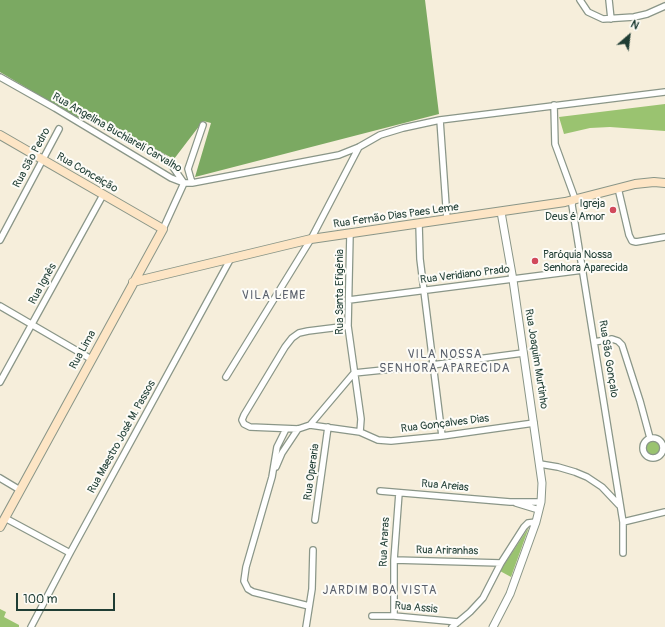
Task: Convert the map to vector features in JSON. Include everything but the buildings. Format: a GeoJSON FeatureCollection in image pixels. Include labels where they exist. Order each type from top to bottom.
{"type":"FeatureCollection","features":[{"type":"Feature","properties":{"kind":"main road","name":"Rua Conceição"},"geometry":{"type":"LineString","coordinates":[[0,135],[163,229]]}},
{"type":"Feature","properties":{"kind":"main road","name":"Rua Fernão Dias Paes Leme"},"geometry":{"type":"LineString","coordinates":[[133,282],[312,239],[501,212],[573,200],[618,188],[641,184],[665,183]]}},
{"type":"Feature","properties":{"kind":"main road","name":"Rua Lima"},"geometry":{"type":"LineString","coordinates":[[0,528],[163,229]]}},
{"type":"Feature","properties":{"kind":"street"},"geometry":{"type":"LineString","coordinates":[[580,0],[583,7],[592,15],[603,19],[647,14],[665,6]]}},
{"type":"Feature","properties":{"kind":"street"},"geometry":{"type":"LineString","coordinates":[[609,0],[611,19]]}},
{"type":"Feature","properties":{"kind":"street","name":"Rua Angelina Buchiareli Carvalho"},"geometry":{"type":"LineString","coordinates":[[0,77],[55,108],[171,178],[184,183]]}},
{"type":"Feature","properties":{"kind":"street"},"geometry":{"type":"LineString","coordinates":[[184,183],[192,183],[339,155],[359,147],[380,135],[440,120],[665,92]]}},
{"type":"Feature","properties":{"kind":"street","name":"Rua São Gonçalo"},"geometry":{"type":"LineString","coordinates":[[554,106],[555,144],[574,196],[572,205],[623,522],[623,553]]}},
{"type":"Feature","properties":{"kind":"street","name":"Rua Angelina Buchiareli Carvalho"},"geometry":{"type":"LineString","coordinates":[[89,117],[160,156],[170,163],[184,183]]}},
{"type":"Feature","properties":{"kind":"street"},"geometry":{"type":"LineString","coordinates":[[440,120],[447,220]]}},
{"type":"Feature","properties":{"kind":"street"},"geometry":{"type":"LineString","coordinates":[[192,183],[188,169],[204,125]]}},
{"type":"Feature","properties":{"kind":"street","name":"Rua São Pedro"},"geometry":{"type":"LineString","coordinates":[[0,240],[59,129]]}},
{"type":"Feature","properties":{"kind":"street"},"geometry":{"type":"LineString","coordinates":[[226,377],[312,239],[359,147]]}},
{"type":"Feature","properties":{"kind":"street","name":"Rua Lima"},"geometry":{"type":"LineString","coordinates":[[163,229],[184,183]]}},
{"type":"Feature","properties":{"kind":"street"},"geometry":{"type":"LineString","coordinates":[[618,188],[629,235],[632,241],[636,242],[665,237]]}},
{"type":"Feature","properties":{"kind":"street","name":"Rua Ignês"},"geometry":{"type":"LineString","coordinates":[[0,382],[103,195]]}},
{"type":"Feature","properties":{"kind":"street","name":"Rua Joaquim Murtinho"},"geometry":{"type":"LineString","coordinates":[[493,627],[510,594],[536,522],[541,502],[542,483],[501,212]]}},
{"type":"Feature","properties":{"kind":"street"},"geometry":{"type":"LineString","coordinates":[[419,224],[420,259],[442,436]]}},
{"type":"Feature","properties":{"kind":"street","name":"Rua Santa Efigênia"},"geometry":{"type":"LineString","coordinates":[[350,234],[348,326],[361,419],[360,432]]}},
{"type":"Feature","properties":{"kind":"street","name":"Rua Maestro José M. Passos"},"geometry":{"type":"LineString","coordinates":[[31,627],[231,258]]}},
{"type":"Feature","properties":{"kind":"street","name":"Rua Veridiano Prado"},"geometry":{"type":"LineString","coordinates":[[348,300],[583,270]]}},
{"type":"Feature","properties":{"kind":"street"},"geometry":{"type":"LineString","coordinates":[[0,306],[91,359]]}},
{"type":"Feature","properties":{"kind":"street"},"geometry":{"type":"LineString","coordinates":[[348,326],[308,331],[299,333],[292,338],[285,346],[244,415],[242,420],[244,424],[246,426],[286,429],[298,429],[310,425],[354,373],[432,365],[523,353]]}},
{"type":"Feature","properties":{"kind":"street"},"geometry":{"type":"LineString","coordinates":[[594,342],[612,339],[618,341],[622,345],[650,438]]}},
{"type":"Feature","properties":{"kind":"street","name":"Rua Gonçalves Dias"},"geometry":{"type":"LineString","coordinates":[[310,425],[360,432],[378,440],[391,441],[442,436],[534,423]]}},
{"type":"Feature","properties":{"kind":"street","name":"Rua Operaria"},"geometry":{"type":"LineString","coordinates":[[315,520],[328,428]]}},
{"type":"Feature","properties":{"kind":"street"},"geometry":{"type":"LineString","coordinates":[[272,477],[277,447],[286,429]]}},
{"type":"Feature","properties":{"kind":"street"},"geometry":{"type":"LineString","coordinates":[[298,429],[282,453],[272,477],[246,567],[244,581],[248,589],[253,592],[309,606]]}},
{"type":"Feature","properties":{"kind":"street"},"geometry":{"type":"LineString","coordinates":[[540,464],[563,469],[587,477],[602,487],[620,505]]}},
{"type":"Feature","properties":{"kind":"street"},"geometry":{"type":"LineString","coordinates":[[0,478],[20,490]]}},
{"type":"Feature","properties":{"kind":"street","name":"Rua Areias"},"geometry":{"type":"LineString","coordinates":[[380,491],[510,502]]}},
{"type":"Feature","properties":{"kind":"street","name":"Rua Araras"},"geometry":{"type":"LineString","coordinates":[[394,616],[394,560],[399,493]]}},
{"type":"Feature","properties":{"kind":"street"},"geometry":{"type":"LineString","coordinates":[[510,502],[541,502]]}},
{"type":"Feature","properties":{"kind":"street"},"geometry":{"type":"LineString","coordinates":[[510,502],[539,510]]}},
{"type":"Feature","properties":{"kind":"street"},"geometry":{"type":"LineString","coordinates":[[623,522],[665,512]]}},
{"type":"Feature","properties":{"kind":"street"},"geometry":{"type":"LineString","coordinates":[[5,518],[70,553]]}},
{"type":"Feature","properties":{"kind":"street"},"geometry":{"type":"LineString","coordinates":[[452,627],[470,612],[483,598],[501,563],[524,527],[528,523],[536,522]]}},
{"type":"Feature","properties":{"kind":"street"},"geometry":{"type":"LineString","coordinates":[[306,627],[312,589],[313,550]]}},
{"type":"Feature","properties":{"kind":"street","name":"Rua Ariranhas"},"geometry":{"type":"LineString","coordinates":[[394,560],[501,563]]}},
{"type":"Feature","properties":{"kind":"street","name":"Rua Assis"},"geometry":{"type":"LineString","coordinates":[[372,616],[394,616],[458,622]]}},
{"type":"Feature","properties":{"kind":"green space"},"geometry":{"type":"Polygon","coordinates":[[[0,0],[425,0],[439,114],[195,177],[211,123],[203,121],[174,159],[87,113],[79,119],[0,72],[0,0]]]}},
{"type":"Feature","properties":{"kind":"green space"},"geometry":{"type":"Polygon","coordinates":[[[665,104],[665,131],[610,127],[590,128],[564,134],[559,117],[665,104]]]}},
{"type":"Feature","properties":{"kind":"green space"},"geometry":{"type":"Polygon","coordinates":[[[650,441],[656,441],[660,445],[660,451],[656,455],[650,455],[646,451],[646,445],[650,441]]]}},
{"type":"Feature","properties":{"kind":"green space"},"geometry":{"type":"Polygon","coordinates":[[[529,527],[511,577],[500,571],[529,527]]]}},
{"type":"Feature","properties":{"kind":"green space"},"geometry":{"type":"Polygon","coordinates":[[[0,609],[6,612],[4,617],[19,625],[19,627],[0,627],[0,609]]]}},
{"type":"Feature","properties":{"kind":"place","name":"Igreja Deus é Amor"},"geometry":{"type":"Point","coordinates":[613,210]}},
{"type":"Feature","properties":{"kind":"place","name":"Paróquia Nossa Senhora Aparecida"},"geometry":{"type":"Point","coordinates":[535,261]}},
{"type":"Feature","properties":{"kind":"district","name":"VILA LEME"},"geometry":{"type":"Point","coordinates":[274,296]}},
{"type":"Feature","properties":{"kind":"district","name":"VILA NOSSA SENHORA APARECIDA"},"geometry":{"type":"Point","coordinates":[445,362]}},
{"type":"Feature","properties":{"kind":"district","name":"JARDIM BOA VISTA"},"geometry":{"type":"Point","coordinates":[380,591]}}]}
